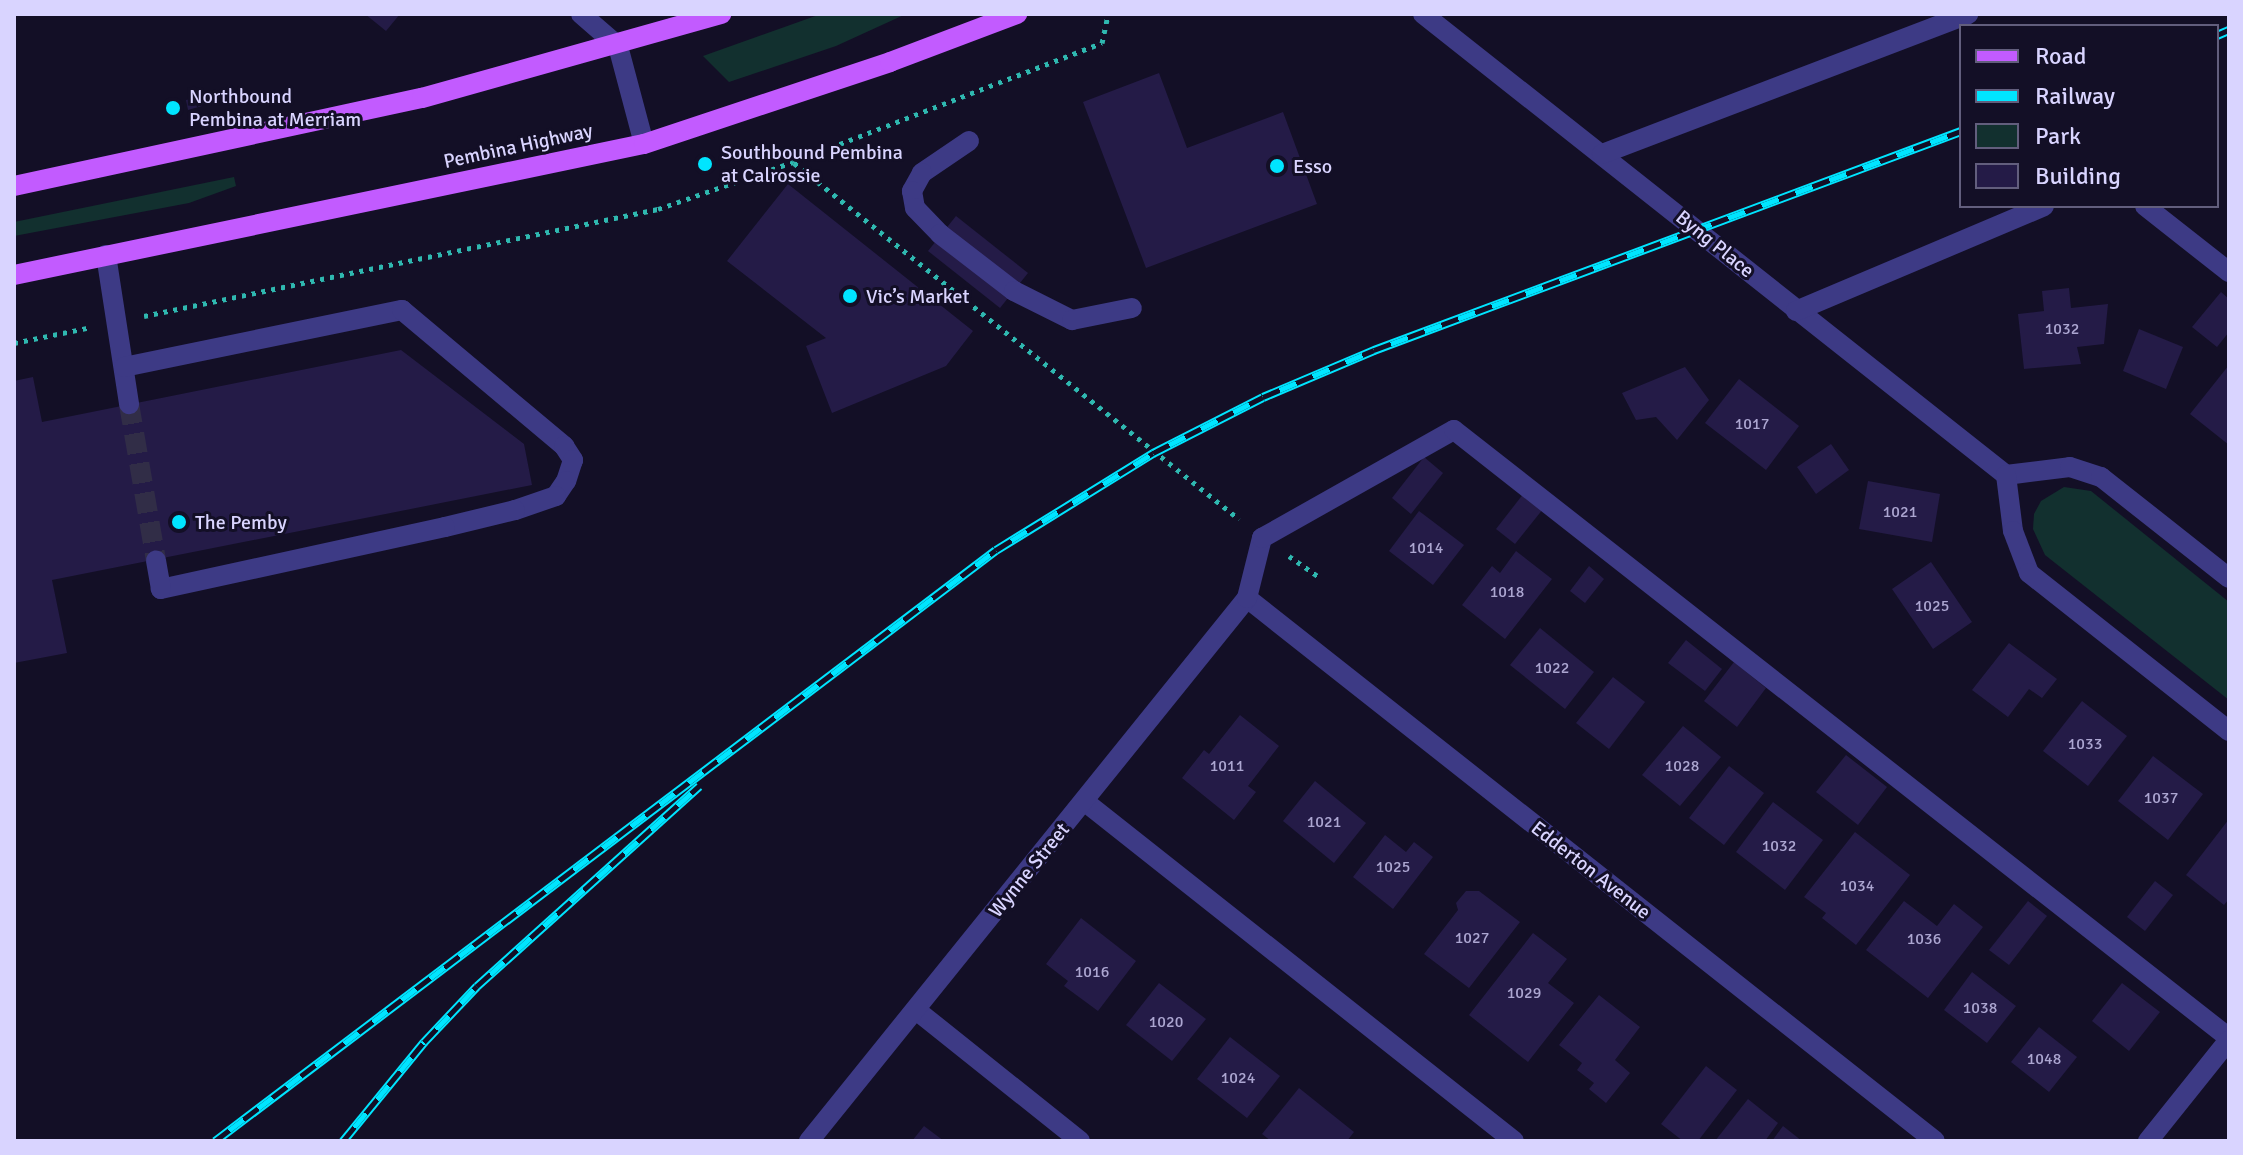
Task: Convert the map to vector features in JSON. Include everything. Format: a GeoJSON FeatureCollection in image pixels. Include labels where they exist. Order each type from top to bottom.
{"type":"FeatureCollection","features":[{"type":"Feature","properties":{"kind":"main road"},"geometry":{"type":"LineString","coordinates":[[14,186],[362,112],[618,46],[721,14]]}},
{"type":"Feature","properties":{"kind":"main road","name":"Pembina Highway"},"geometry":{"type":"LineString","coordinates":[[14,275],[644,144],[890,62],[1017,14]]}},
{"type":"Feature","properties":{"kind":"street"},"geometry":{"type":"LineString","coordinates":[[581,14],[618,46],[644,144]]}},
{"type":"Feature","properties":{"kind":"street","name":"Byng Place"},"geometry":{"type":"LineString","coordinates":[[1423,14],[2006,475]]}},
{"type":"Feature","properties":{"kind":"street"},"geometry":{"type":"LineString","coordinates":[[1602,154],[1968,14]]}},
{"type":"Feature","properties":{"kind":"street"},"geometry":{"type":"LineString","coordinates":[[969,141],[922,173],[912,191],[915,208],[1014,291],[1072,320],[1132,308]]}},
{"type":"Feature","properties":{"kind":"street"},"geometry":{"type":"LineString","coordinates":[[1796,311],[2039,208]]}},
{"type":"Feature","properties":{"kind":"street"},"geometry":{"type":"LineString","coordinates":[[2148,208],[2229,272]]}},
{"type":"Feature","properties":{"kind":"street"},"geometry":{"type":"LineString","coordinates":[[106,255],[129,404]]}},
{"type":"Feature","properties":{"kind":"street"},"geometry":{"type":"LineString","coordinates":[[124,367],[402,310],[564,446],[573,460],[566,481],[556,496],[515,510],[445,527],[161,589],[156,560]]}},
{"type":"Feature","properties":{"kind":"street"},"geometry":{"type":"LineString","coordinates":[[1247,598],[1262,538],[1454,430],[2229,1039],[2148,1141]]}},
{"type":"Feature","properties":{"kind":"street"},"geometry":{"type":"LineString","coordinates":[[2229,578],[2101,477],[2070,467],[2006,475],[2013,531],[2029,573],[2229,731]]}},
{"type":"Feature","properties":{"kind":"street","name":"Wynne Street"},"geometry":{"type":"LineString","coordinates":[[809,1141],[1247,598]]}},
{"type":"Feature","properties":{"kind":"street","name":"Edderton Avenue"},"geometry":{"type":"LineString","coordinates":[[1247,598],[1935,1141]]}},
{"type":"Feature","properties":{"kind":"street"},"geometry":{"type":"LineString","coordinates":[[1084,801],[1514,1141]]}},
{"type":"Feature","properties":{"kind":"street"},"geometry":{"type":"LineString","coordinates":[[916,1010],[1080,1141]]}},
{"type":"Feature","properties":{"kind":"path"},"geometry":{"type":"LineString","coordinates":[[14,343],[658,209],[793,162],[1102,43],[1108,14]]}},
{"type":"Feature","properties":{"kind":"path"},"geometry":{"type":"LineString","coordinates":[[793,162],[1262,538],[1318,576]]}},
{"type":"Feature","properties":{"kind":"green space"},"geometry":{"type":"Polygon","coordinates":[[[821,14],[906,14],[836,46],[729,82],[703,56],[821,14]]]}},
{"type":"Feature","properties":{"kind":"green space"},"geometry":{"type":"Polygon","coordinates":[[[234,177],[236,186],[189,203],[14,236],[14,222],[234,177]]]}},
{"type":"Feature","properties":{"kind":"green space"},"geometry":{"type":"Polygon","coordinates":[[[2064,487],[2091,491],[2229,602],[2229,700],[2045,555],[2033,529],[2034,514],[2041,501],[2064,487]]]}},
{"type":"Feature","properties":{"kind":"building"},"geometry":{"type":"Polygon","coordinates":[[[365,14],[400,14],[386,31],[365,14]]]}},
{"type":"Feature","properties":{"kind":"building"},"geometry":{"type":"Polygon","coordinates":[[[1159,73],[1187,148],[1283,112],[1317,204],[1146,268],[1083,102],[1159,73]]]}},
{"type":"Feature","properties":{"kind":"building"},"geometry":{"type":"Polygon","coordinates":[[[200,97],[202,106],[188,110],[186,100],[200,97]]]}},
{"type":"Feature","properties":{"kind":"building","name":"Vic’s Market"},"geometry":{"type":"Polygon","coordinates":[[[788,184],[973,331],[946,366],[832,413],[806,346],[826,338],[727,261],[788,184]]]}},
{"type":"Feature","properties":{"kind":"building"},"geometry":{"type":"Polygon","coordinates":[[[956,216],[1028,273],[1000,308],[928,251],[956,216]]]}},
{"type":"Feature","properties":{"kind":"building"},"geometry":{"type":"Polygon","coordinates":[[[2069,288],[2071,308],[2108,304],[2104,344],[2077,347],[2081,364],[2024,369],[2018,314],[2044,311],[2042,291],[2069,288]]]}},
{"type":"Feature","properties":{"kind":"building"},"geometry":{"type":"Polygon","coordinates":[[[2221,292],[2229,299],[2229,332],[2217,347],[2192,327],[2221,292]]]}},
{"type":"Feature","properties":{"kind":"building"},"geometry":{"type":"Polygon","coordinates":[[[2139,329],[2183,347],[2166,389],[2123,371],[2139,329]]]}},
{"type":"Feature","properties":{"kind":"building","name":"The Pemby"},"geometry":{"type":"Polygon","coordinates":[[[401,350],[524,444],[532,485],[52,580],[67,653],[14,663],[14,381],[33,377],[42,422],[401,350]]]}},
{"type":"Feature","properties":{"kind":"building"},"geometry":{"type":"Polygon","coordinates":[[[2229,365],[2229,445],[2190,414],[2229,365]]]}},
{"type":"Feature","properties":{"kind":"building"},"geometry":{"type":"Polygon","coordinates":[[[1685,367],[1709,400],[1677,440],[1656,417],[1636,420],[1622,393],[1685,367]]]}},
{"type":"Feature","properties":{"kind":"building"},"geometry":{"type":"Polygon","coordinates":[[[1739,379],[1799,426],[1766,470],[1705,423],[1739,379]]]}},
{"type":"Feature","properties":{"kind":"building"},"geometry":{"type":"Polygon","coordinates":[[[1831,444],[1849,470],[1816,494],[1797,467],[1831,444]]]}},
{"type":"Feature","properties":{"kind":"building"},"geometry":{"type":"Polygon","coordinates":[[[1424,457],[1443,473],[1411,514],[1392,498],[1424,457]]]}},
{"type":"Feature","properties":{"kind":"building"},"geometry":{"type":"Polygon","coordinates":[[[1868,481],[1940,494],[1932,542],[1859,529],[1868,481]]]}},
{"type":"Feature","properties":{"kind":"building"},"geometry":{"type":"Polygon","coordinates":[[[1524,493],[1543,509],[1515,544],[1496,529],[1524,493]]]}},
{"type":"Feature","properties":{"kind":"building"},"geometry":{"type":"Polygon","coordinates":[[[1419,511],[1464,545],[1433,585],[1389,551],[1419,511]]]}},
{"type":"Feature","properties":{"kind":"building"},"geometry":{"type":"Polygon","coordinates":[[[1516,551],[1552,579],[1505,639],[1462,605],[1492,566],[1500,573],[1516,551]]]}},
{"type":"Feature","properties":{"kind":"building"},"geometry":{"type":"Polygon","coordinates":[[[1931,562],[1972,622],[1933,649],[1892,589],[1931,562]]]}},
{"type":"Feature","properties":{"kind":"building"},"geometry":{"type":"Polygon","coordinates":[[[1589,566],[1604,579],[1585,603],[1570,591],[1589,566]]]}},
{"type":"Feature","properties":{"kind":"building"},"geometry":{"type":"Polygon","coordinates":[[[1540,628],[1594,672],[1565,709],[1510,665],[1540,628]]]}},
{"type":"Feature","properties":{"kind":"building"},"geometry":{"type":"Polygon","coordinates":[[[1686,640],[1722,669],[1705,691],[1668,663],[1686,640]]]}},
{"type":"Feature","properties":{"kind":"building"},"geometry":{"type":"Polygon","coordinates":[[[2009,643],[2057,679],[2042,698],[2029,689],[2008,717],[1972,690],[2009,643]]]}},
{"type":"Feature","properties":{"kind":"building"},"geometry":{"type":"Polygon","coordinates":[[[1734,662],[1766,688],[1737,727],[1704,701],[1734,662]]]}},
{"type":"Feature","properties":{"kind":"building"},"geometry":{"type":"Polygon","coordinates":[[[1613,677],[1645,702],[1609,749],[1576,723],[1613,677]]]}},
{"type":"Feature","properties":{"kind":"building"},"geometry":{"type":"Polygon","coordinates":[[[2082,701],[2127,736],[2088,786],[2043,751],[2082,701]]]}},
{"type":"Feature","properties":{"kind":"building"},"geometry":{"type":"Polygon","coordinates":[[[1240,715],[1279,746],[1248,786],[1256,792],[1234,820],[1182,778],[1204,750],[1209,754],[1240,715]]]}},
{"type":"Feature","properties":{"kind":"building"},"geometry":{"type":"Polygon","coordinates":[[[1683,726],[1721,757],[1680,806],[1642,775],[1683,726]]]}},
{"type":"Feature","properties":{"kind":"building"},"geometry":{"type":"Polygon","coordinates":[[[1846,755],[1887,787],[1858,825],[1816,792],[1846,755]]]}},
{"type":"Feature","properties":{"kind":"building"},"geometry":{"type":"Polygon","coordinates":[[[2153,756],[2203,794],[2168,840],[2118,801],[2153,756]]]}},
{"type":"Feature","properties":{"kind":"building"},"geometry":{"type":"Polygon","coordinates":[[[1729,766],[1764,793],[1724,845],[1689,818],[1729,766]]]}},
{"type":"Feature","properties":{"kind":"building"},"geometry":{"type":"Polygon","coordinates":[[[1315,781],[1366,823],[1334,863],[1283,821],[1315,781]]]}},
{"type":"Feature","properties":{"kind":"building"},"geometry":{"type":"Polygon","coordinates":[[[1773,802],[1823,840],[1785,890],[1736,852],[1773,802]]]}},
{"type":"Feature","properties":{"kind":"building"},"geometry":{"type":"Polygon","coordinates":[[[2229,819],[2229,899],[2224,905],[2186,875],[2229,819]]]}},
{"type":"Feature","properties":{"kind":"building"},"geometry":{"type":"Polygon","coordinates":[[[1855,832],[1910,875],[1856,945],[1822,918],[1826,913],[1804,897],[1855,832]]]}},
{"type":"Feature","properties":{"kind":"building"},"geometry":{"type":"Polygon","coordinates":[[[1385,835],[1406,852],[1414,842],[1433,857],[1393,909],[1353,877],[1385,835]]]}},
{"type":"Feature","properties":{"kind":"building"},"geometry":{"type":"Polygon","coordinates":[[[2155,881],[2173,895],[2145,931],[2127,917],[2155,881]]]}},
{"type":"Feature","properties":{"kind":"building"},"geometry":{"type":"Polygon","coordinates":[[[1466,891],[1479,891],[1520,922],[1469,988],[1424,954],[1458,910],[1456,903],[1466,891]]]}},
{"type":"Feature","properties":{"kind":"building"},"geometry":{"type":"Polygon","coordinates":[[[1904,901],[1937,926],[1954,904],[1983,927],[1928,998],[1866,950],[1904,901]]]}},
{"type":"Feature","properties":{"kind":"building"},"geometry":{"type":"Polygon","coordinates":[[[2028,901],[2047,916],[2009,965],[1989,950],[2028,901]]]}},
{"type":"Feature","properties":{"kind":"building"},"geometry":{"type":"Polygon","coordinates":[[[1081,918],[1136,961],[1098,1011],[1064,986],[1068,981],[1046,964],[1081,918]]]}},
{"type":"Feature","properties":{"kind":"building"},"geometry":{"type":"Polygon","coordinates":[[[1533,933],[1567,959],[1548,983],[1574,1003],[1528,1062],[1469,1015],[1533,933]]]}},
{"type":"Feature","properties":{"kind":"building"},"geometry":{"type":"Polygon","coordinates":[[[1972,972],[2016,1006],[1987,1043],[1944,1010],[1972,972]]]}},
{"type":"Feature","properties":{"kind":"building"},"geometry":{"type":"Polygon","coordinates":[[[1159,983],[1206,1019],[1172,1061],[1126,1025],[1159,983]]]}},
{"type":"Feature","properties":{"kind":"building"},"geometry":{"type":"Polygon","coordinates":[[[2122,983],[2160,1012],[2129,1051],[2092,1021],[2122,983]]]}},
{"type":"Feature","properties":{"kind":"building"},"geometry":{"type":"Polygon","coordinates":[[[1599,995],[1640,1027],[1615,1060],[1630,1073],[1606,1103],[1589,1089],[1594,1083],[1577,1070],[1582,1063],[1559,1045],[1599,995]]]}},
{"type":"Feature","properties":{"kind":"building"},"geometry":{"type":"Polygon","coordinates":[[[2039,1027],[2077,1057],[2049,1092],[2011,1062],[2039,1027]]]}},
{"type":"Feature","properties":{"kind":"building"},"geometry":{"type":"Polygon","coordinates":[[[1230,1037],[1280,1076],[1247,1118],[1197,1079],[1230,1037]]]}},
{"type":"Feature","properties":{"kind":"building"},"geometry":{"type":"Polygon","coordinates":[[[1706,1066],[1737,1090],[1698,1141],[1683,1141],[1661,1124],[1706,1066]]]}},
{"type":"Feature","properties":{"kind":"building"},"geometry":{"type":"Polygon","coordinates":[[[1299,1088],[1354,1132],[1347,1141],[1271,1141],[1262,1134],[1299,1088]]]}},
{"type":"Feature","properties":{"kind":"building"},"geometry":{"type":"Polygon","coordinates":[[[1748,1099],[1778,1123],[1765,1141],[1715,1141],[1748,1099]]]}},
{"type":"Feature","properties":{"kind":"building"},"geometry":{"type":"Polygon","coordinates":[[[924,1126],[944,1141],[912,1141],[924,1126]]]}},
{"type":"Feature","properties":{"kind":"building"},"geometry":{"type":"Polygon","coordinates":[[[1783,1126],[1802,1141],[1772,1141],[1783,1126]]]}},
{"type":"Feature","properties":{"kind":"tunnel"},"geometry":{"type":"LineString","coordinates":[[129,404],[156,560]]}},
{"type":"Feature","properties":{"kind":"railway"},"geometry":{"type":"LineString","coordinates":[[2219,34],[2229,30]]}},
{"type":"Feature","properties":{"kind":"railway"},"geometry":{"type":"LineString","coordinates":[[215,1141],[996,550],[1153,453],[1263,397],[1374,350],[1959,132]]}},
{"type":"Feature","properties":{"kind":"railway"},"geometry":{"type":"LineString","coordinates":[[343,1141],[424,1042],[477,986],[699,786]]}},
{"type":"Feature","properties":{"kind":"place","name":"Northbound Pembina at Merriam"},"geometry":{"type":"Point","coordinates":[173,108]}},
{"type":"Feature","properties":{"kind":"place","name":"Southbound Pembina at Calrossie"},"geometry":{"type":"Point","coordinates":[705,164]}},
{"type":"Feature","properties":{"kind":"place","name":"Esso"},"geometry":{"type":"Point","coordinates":[1277,166]}},
{"type":"Feature","properties":{"kind":"place","name":"Vic’s Market"},"geometry":{"type":"Point","coordinates":[850,296]}},
{"type":"Feature","properties":{"kind":"place","name":"The Pemby"},"geometry":{"type":"Point","coordinates":[179,522]}}]}
